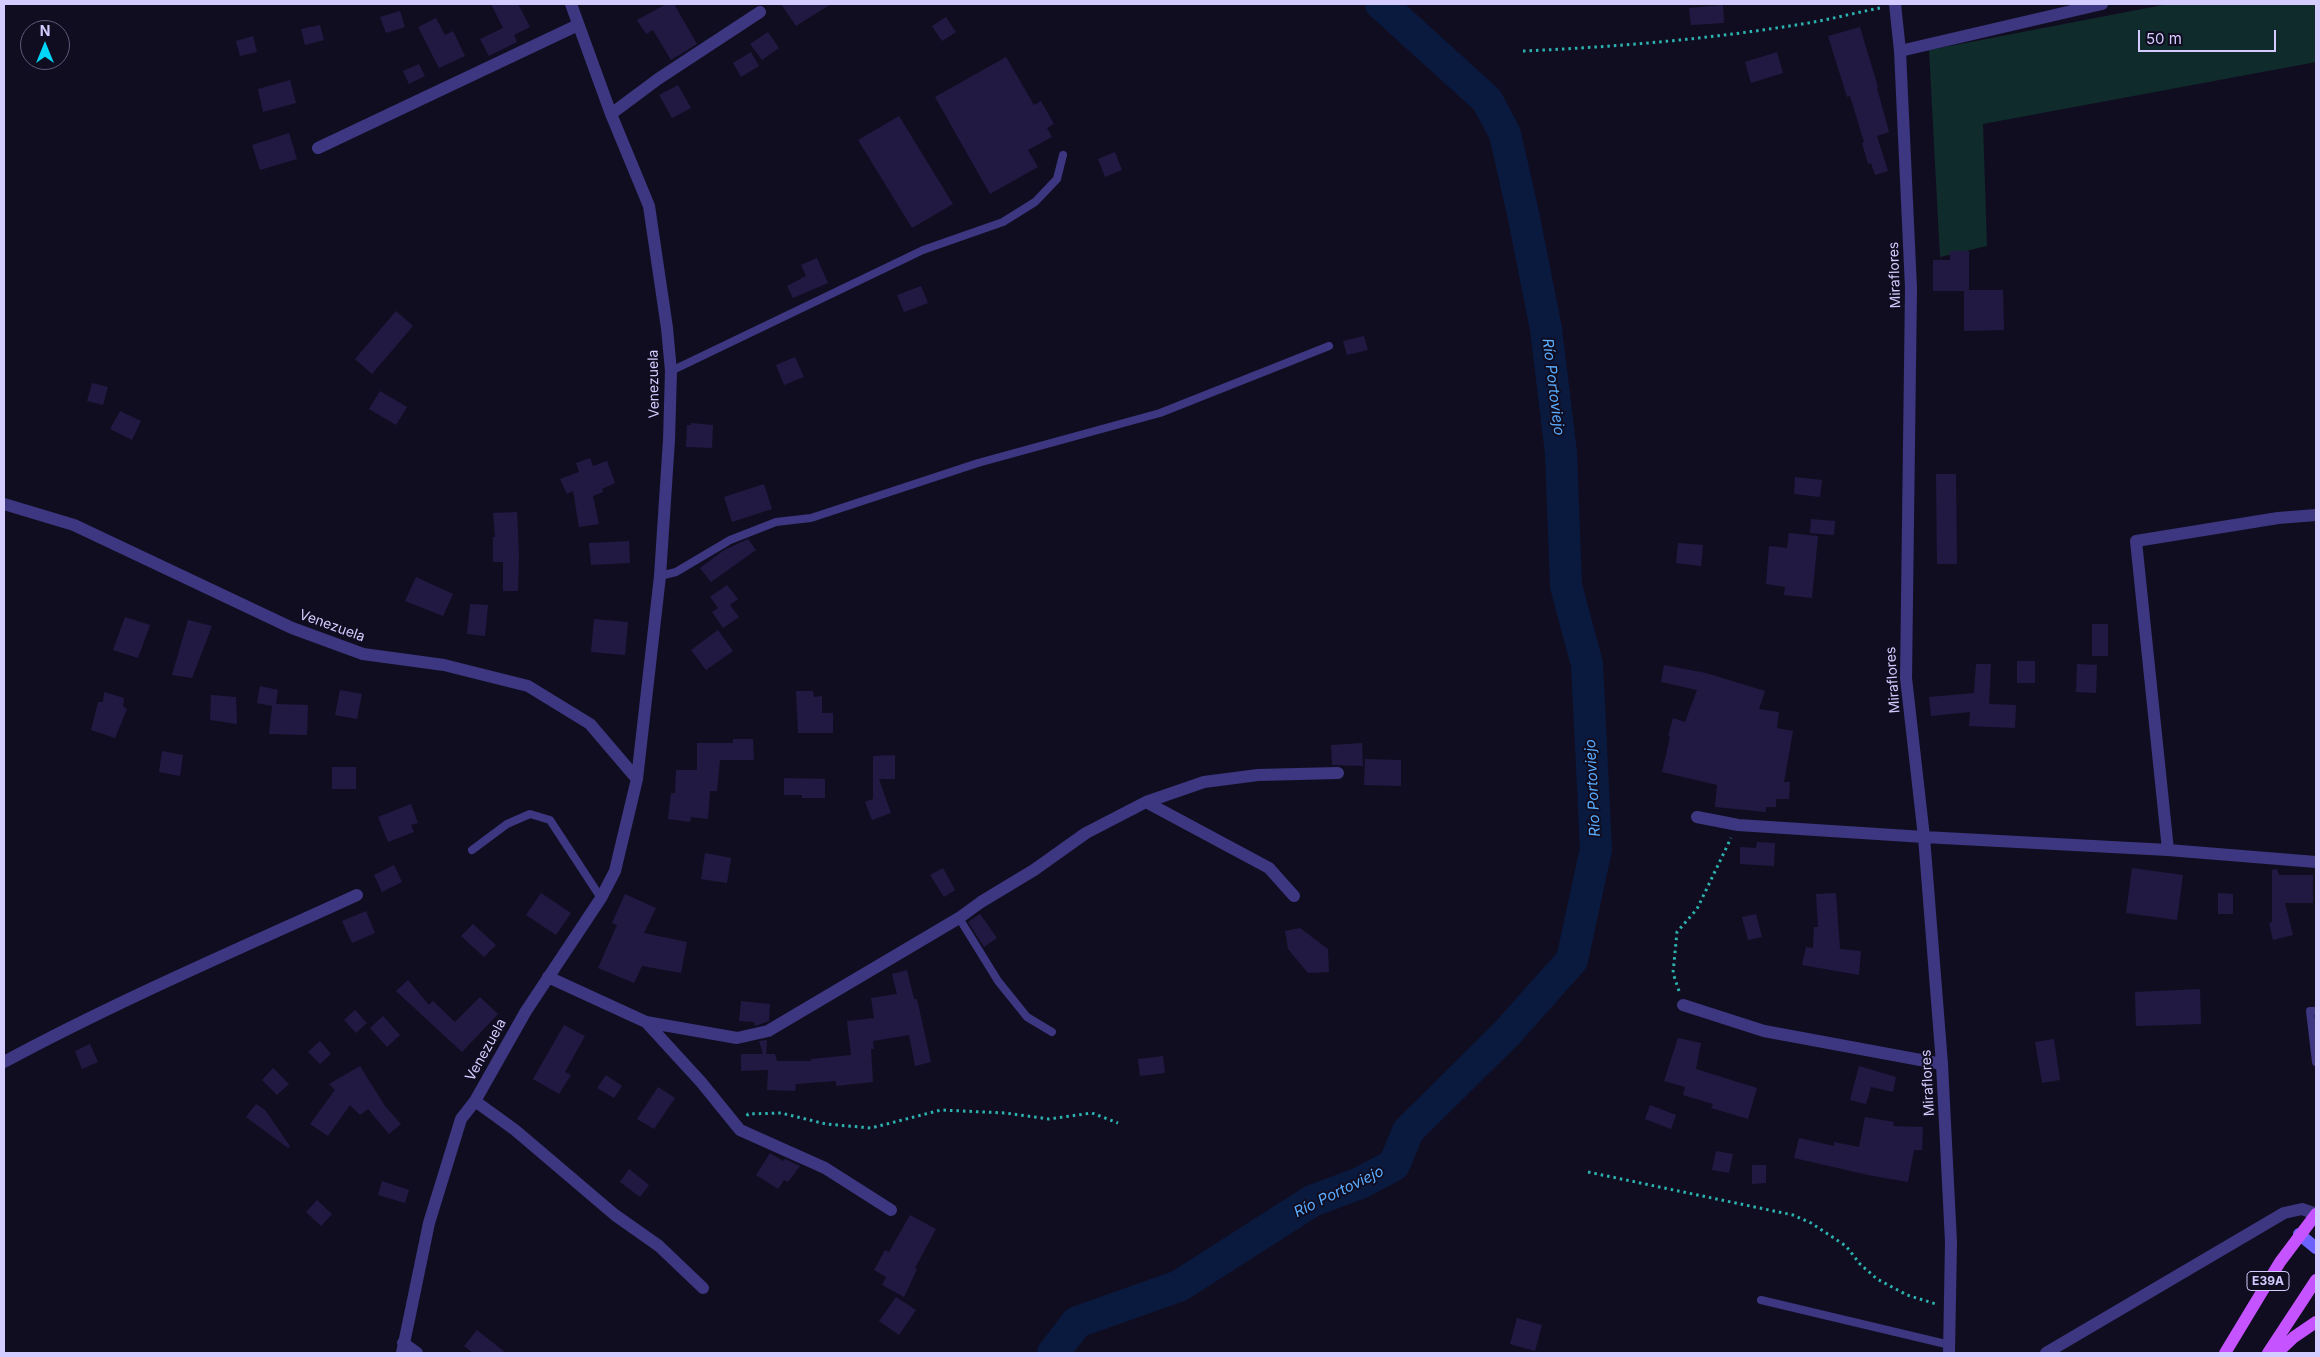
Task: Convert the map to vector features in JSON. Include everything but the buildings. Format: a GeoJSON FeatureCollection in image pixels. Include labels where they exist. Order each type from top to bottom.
{"type":"FeatureCollection","features":[{"type":"Feature","properties":{"kind":"main road","name":"E39A"},"geometry":{"type":"LineString","coordinates":[[2225,1353],[2263,1289],[2300,1234],[2316,1214]]}},
{"type":"Feature","properties":{"kind":"main road"},"geometry":{"type":"LineString","coordinates":[[2300,1234],[2316,1248]]}},
{"type":"Feature","properties":{"kind":"main road","name":"E39A"},"geometry":{"type":"LineString","coordinates":[[2268,1353],[2316,1280]]}},
{"type":"Feature","properties":{"kind":"main road"},"geometry":{"type":"LineString","coordinates":[[2277,1353],[2294,1337],[2316,1322]]}},
{"type":"Feature","properties":{"kind":"street","name":"Venezuela"},"geometry":{"type":"LineString","coordinates":[[402,1348],[429,1223],[461,1119],[475,1102],[526,1011],[601,898],[615,871],[637,779],[660,576],[669,440],[671,371],[667,328],[649,206],[611,114],[571,4]]}},
{"type":"Feature","properties":{"kind":"street","name":"Miraflores"},"geometry":{"type":"LineString","coordinates":[[1895,4],[1900,51],[1911,288],[1906,678],[1924,837],[1942,1064],[1950,1242],[1950,1349]]}},
{"type":"Feature","properties":{"kind":"street"},"geometry":{"type":"LineString","coordinates":[[1900,51],[2102,4]]}},
{"type":"Feature","properties":{"kind":"street"},"geometry":{"type":"LineString","coordinates":[[611,114],[658,79],[760,12]]}},
{"type":"Feature","properties":{"kind":"street"},"geometry":{"type":"LineString","coordinates":[[318,148],[578,25]]}},
{"type":"Feature","properties":{"kind":"street","name":"Venezuela"},"geometry":{"type":"LineString","coordinates":[[4,504],[74,525],[292,628],[363,654],[444,665],[528,686],[590,724],[637,779]]}},
{"type":"Feature","properties":{"kind":"street"},"geometry":{"type":"LineString","coordinates":[[2168,850],[2136,541],[2278,518],[2316,515]]}},
{"type":"Feature","properties":{"kind":"street"},"geometry":{"type":"LineString","coordinates":[[548,977],[646,1022],[738,1038],[768,1031],[959,918],[981,902],[1034,870],[1086,833],[1146,802],[1204,782],[1258,776],[1338,773]]}},
{"type":"Feature","properties":{"kind":"street"},"geometry":{"type":"LineString","coordinates":[[1146,802],[1269,868],[1294,896]]}},
{"type":"Feature","properties":{"kind":"street"},"geometry":{"type":"LineString","coordinates":[[1697,817],[1738,825],[2168,850],[2316,862]]}},
{"type":"Feature","properties":{"kind":"street"},"geometry":{"type":"LineString","coordinates":[[4,1062],[60,1032],[226,952],[357,895]]}},
{"type":"Feature","properties":{"kind":"street"},"geometry":{"type":"LineString","coordinates":[[1682,1005],[1764,1031],[1942,1064]]}},
{"type":"Feature","properties":{"kind":"street"},"geometry":{"type":"LineString","coordinates":[[646,1022],[701,1082],[740,1130],[825,1168],[891,1210]]}},
{"type":"Feature","properties":{"kind":"street"},"geometry":{"type":"LineString","coordinates":[[475,1102],[515,1130],[615,1216],[659,1246],[703,1288]]}},
{"type":"Feature","properties":{"kind":"street"},"geometry":{"type":"LineString","coordinates":[[2046,1353],[2284,1213],[2302,1209],[2316,1214]]}},
{"type":"Feature","properties":{"kind":"street"},"geometry":{"type":"LineString","coordinates":[[402,1348],[417,1353]]}},
{"type":"Feature","properties":{"kind":"lane"},"geometry":{"type":"LineString","coordinates":[[671,371],[923,250],[1003,222],[1035,202],[1057,179],[1063,155]]}},
{"type":"Feature","properties":{"kind":"lane"},"geometry":{"type":"LineString","coordinates":[[660,576],[676,572],[730,540],[776,522],[811,518],[978,463],[1160,413],[1329,346]]}},
{"type":"Feature","properties":{"kind":"lane"},"geometry":{"type":"LineString","coordinates":[[472,850],[507,824],[530,814],[550,820],[601,898]]}},
{"type":"Feature","properties":{"kind":"lane"},"geometry":{"type":"LineString","coordinates":[[959,918],[998,981],[1027,1017],[1052,1032]]}},
{"type":"Feature","properties":{"kind":"lane"},"geometry":{"type":"LineString","coordinates":[[2316,1011],[2310,1011],[2316,1062]]}},
{"type":"Feature","properties":{"kind":"lane"},"geometry":{"type":"LineString","coordinates":[[1761,1300],[1950,1349]]}},
{"type":"Feature","properties":{"kind":"path"},"geometry":{"type":"LineString","coordinates":[[1523,51],[1732,35],[1805,24],[1895,4]]}},
{"type":"Feature","properties":{"kind":"path"},"geometry":{"type":"LineString","coordinates":[[1682,1005],[1673,974],[1677,932],[1697,909],[1738,825]]}},
{"type":"Feature","properties":{"kind":"path"},"geometry":{"type":"LineString","coordinates":[[740,1130],[748,1114],[781,1113],[826,1124],[872,1128],[941,1110],[1006,1113],[1049,1119],[1092,1113],[1118,1123]]}},
{"type":"Feature","properties":{"kind":"path"},"geometry":{"type":"LineString","coordinates":[[1588,1172],[1793,1215],[1811,1223],[1846,1246],[1860,1264],[1877,1278],[1907,1295],[1951,1307]]}},
{"type":"Feature","properties":{"kind":"green space"},"geometry":{"type":"Polygon","coordinates":[[[2168,4],[2316,4],[2316,62],[1983,124],[1987,246],[1940,257],[1929,50],[2168,4]]]}},
{"type":"Feature","properties":{"kind":"waterway","name":"Río Portoviejo"},"geometry":{"type":"LineString","coordinates":[[1053,1353],[1077,1322],[1179,1286],[1312,1201],[1360,1183],[1394,1165],[1408,1131],[1507,1033],[1572,960],[1596,849],[1587,664],[1566,586],[1561,453],[1546,329],[1524,218],[1505,134],[1487,100],[1381,4]]}}]}
